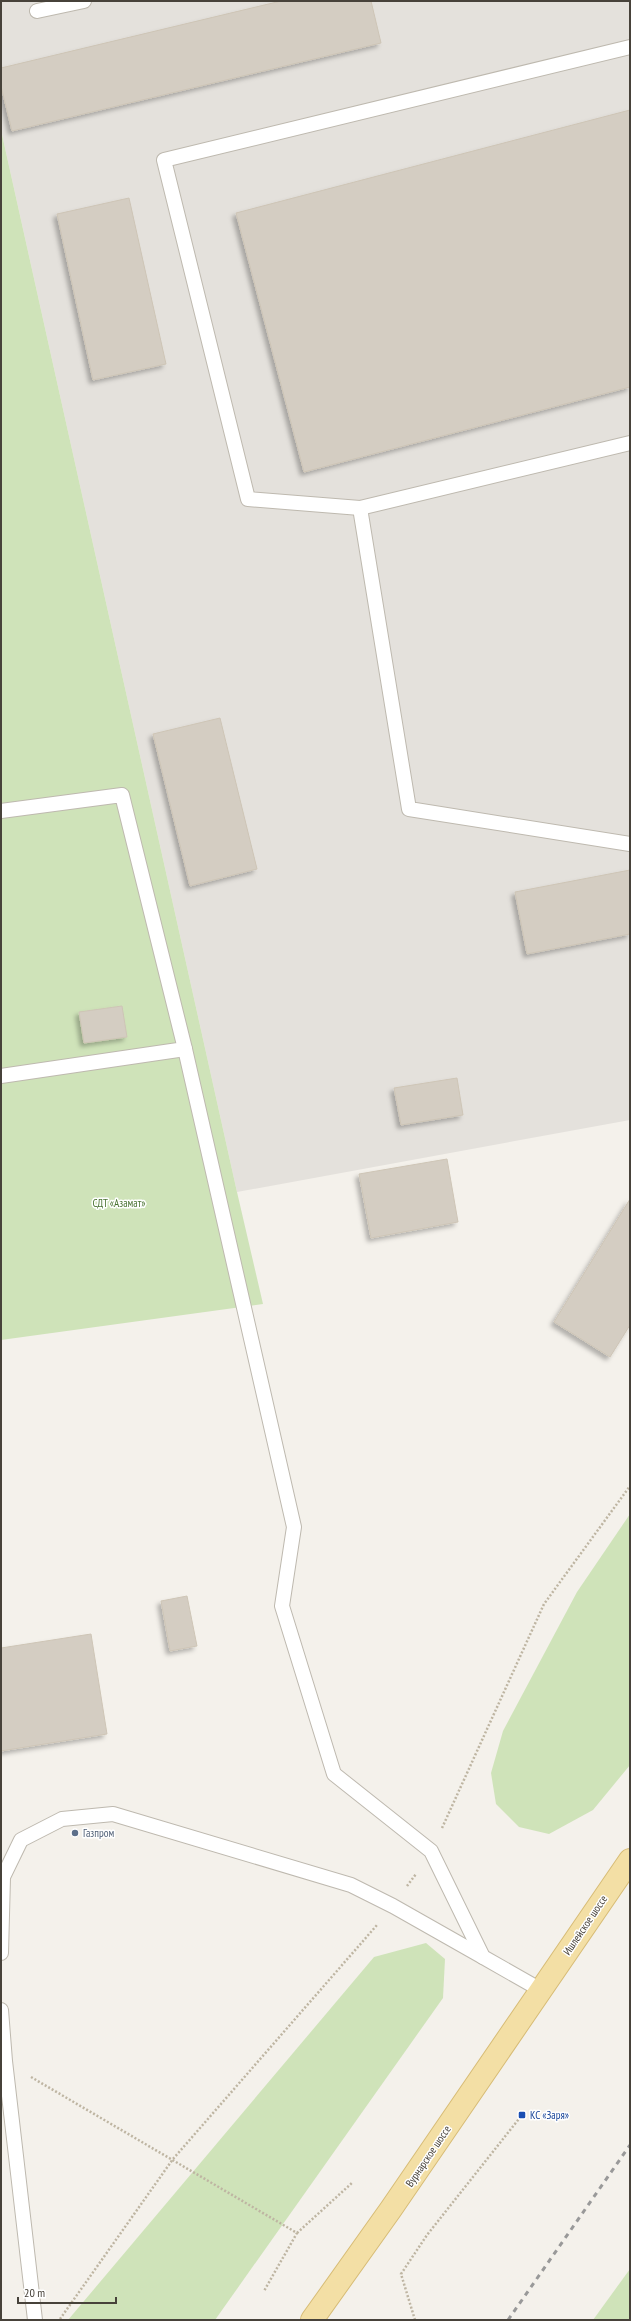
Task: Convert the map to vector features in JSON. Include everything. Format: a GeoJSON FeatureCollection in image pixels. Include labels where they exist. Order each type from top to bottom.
{"type":"FeatureCollection","features":[{"type":"Feature","properties":{"kind":"main road","name":"Ишлейское шоссе"},"geometry":{"type":"LineString","coordinates":[[541,1990],[630,1860]]}},
{"type":"Feature","properties":{"kind":"main road","name":"Вурнарское шоссе"},"geometry":{"type":"LineString","coordinates":[[312,2320],[391,2209],[541,1990]]}},
{"type":"Feature","properties":{"kind":"lane"},"geometry":{"type":"LineString","coordinates":[[37,11],[84,1]]}},
{"type":"Feature","properties":{"kind":"lane"},"geometry":{"type":"LineString","coordinates":[[630,48],[164,160],[248,499],[360,508],[630,443]]}},
{"type":"Feature","properties":{"kind":"lane"},"geometry":{"type":"LineString","coordinates":[[360,508],[409,809],[630,844]]}},
{"type":"Feature","properties":{"kind":"lane"},"geometry":{"type":"LineString","coordinates":[[1,811],[122,794],[185,1050],[294,1527],[282,1606],[334,1774],[431,1851],[483,1958]]}},
{"type":"Feature","properties":{"kind":"lane"},"geometry":{"type":"LineString","coordinates":[[1,1076],[185,1050]]}},
{"type":"Feature","properties":{"kind":"lane"},"geometry":{"type":"LineString","coordinates":[[1,1954],[3,1877],[21,1840],[62,1819],[113,1814],[351,1885],[393,1906],[541,1990]]}},
{"type":"Feature","properties":{"kind":"lane"},"geometry":{"type":"LineString","coordinates":[[1,2010],[5,2061],[35,2320]]}},
{"type":"Feature","properties":{"kind":"path"},"geometry":{"type":"LineString","coordinates":[[5,2061],[297,2233]]}},
{"type":"Feature","properties":{"kind":"path"},"geometry":{"type":"LineString","coordinates":[[415,2320],[401,2274],[426,2235],[522,2115]]}},
{"type":"Feature","properties":{"kind":"path"},"geometry":{"type":"LineString","coordinates":[[264,2291],[297,2233],[353,2182]]}},
{"type":"Feature","properties":{"kind":"shaded area"},"geometry":{"type":"Polygon","coordinates":[[[1,1],[630,1],[630,1120],[237,1192],[1,130],[1,1]]]}},
{"type":"Feature","properties":{"kind":"green space","name":"СДТ «Азамат»"},"geometry":{"type":"Polygon","coordinates":[[[1,130],[263,1304],[1,1340],[1,130]]]}},
{"type":"Feature","properties":{"kind":"green space"},"geometry":{"type":"Polygon","coordinates":[[[630,1514],[630,1765],[593,1810],[549,1834],[519,1827],[496,1804],[491,1773],[503,1731],[577,1592],[630,1514]]]}},
{"type":"Feature","properties":{"kind":"green space"},"geometry":{"type":"Polygon","coordinates":[[[426,1943],[445,1959],[443,1998],[215,2320],[68,2320],[374,1957],[426,1943]]]}},
{"type":"Feature","properties":{"kind":"green space"},"geometry":{"type":"Polygon","coordinates":[[[630,2269],[630,2320],[593,2320],[630,2269]]]}},
{"type":"Feature","properties":{"kind":"building"},"geometry":{"type":"Polygon","coordinates":[[[281,1],[371,1],[381,43],[12,131],[1,86],[1,68],[281,1]]]}},
{"type":"Feature","properties":{"kind":"building"},"geometry":{"type":"Polygon","coordinates":[[[630,110],[630,387],[304,472],[236,213],[630,110]]]}},
{"type":"Feature","properties":{"kind":"building"},"geometry":{"type":"Polygon","coordinates":[[[129,198],[166,364],[93,380],[57,214],[129,198]]]}},
{"type":"Feature","properties":{"kind":"building"},"geometry":{"type":"Polygon","coordinates":[[[220,718],[257,869],[190,886],[153,734],[220,718]]]}},
{"type":"Feature","properties":{"kind":"building"},"geometry":{"type":"Polygon","coordinates":[[[630,870],[630,934],[527,954],[515,892],[630,870]]]}},
{"type":"Feature","properties":{"kind":"building"},"geometry":{"type":"Polygon","coordinates":[[[122,1006],[127,1037],[84,1043],[79,1012],[122,1006]]]}},
{"type":"Feature","properties":{"kind":"building"},"geometry":{"type":"Polygon","coordinates":[[[457,1078],[463,1115],[401,1125],[394,1088],[457,1078]]]}},
{"type":"Feature","properties":{"kind":"building"},"geometry":{"type":"Polygon","coordinates":[[[447,1159],[458,1222],[371,1238],[359,1174],[447,1159]]]}},
{"type":"Feature","properties":{"kind":"building"},"geometry":{"type":"Polygon","coordinates":[[[630,1199],[630,1325],[610,1357],[554,1322],[630,1199]]]}},
{"type":"Feature","properties":{"kind":"building"},"geometry":{"type":"Polygon","coordinates":[[[187,1596],[197,1646],[170,1651],[161,1601],[187,1596]]]}},
{"type":"Feature","properties":{"kind":"building"},"geometry":{"type":"Polygon","coordinates":[[[91,1634],[107,1734],[1,1751],[1,1648],[91,1634]]]}},
{"type":"Feature","properties":{"kind":"railway"},"geometry":{"type":"LineString","coordinates":[[508,2320],[630,2145]]}},
{"type":"Feature","properties":{"kind":"place","name":"Газпром"},"geometry":{"type":"Point","coordinates":[75,1833]}},
{"type":"Feature","properties":{"kind":"place","name":"КС «Заря»"},"geometry":{"type":"Point","coordinates":[522,2115]}}]}
